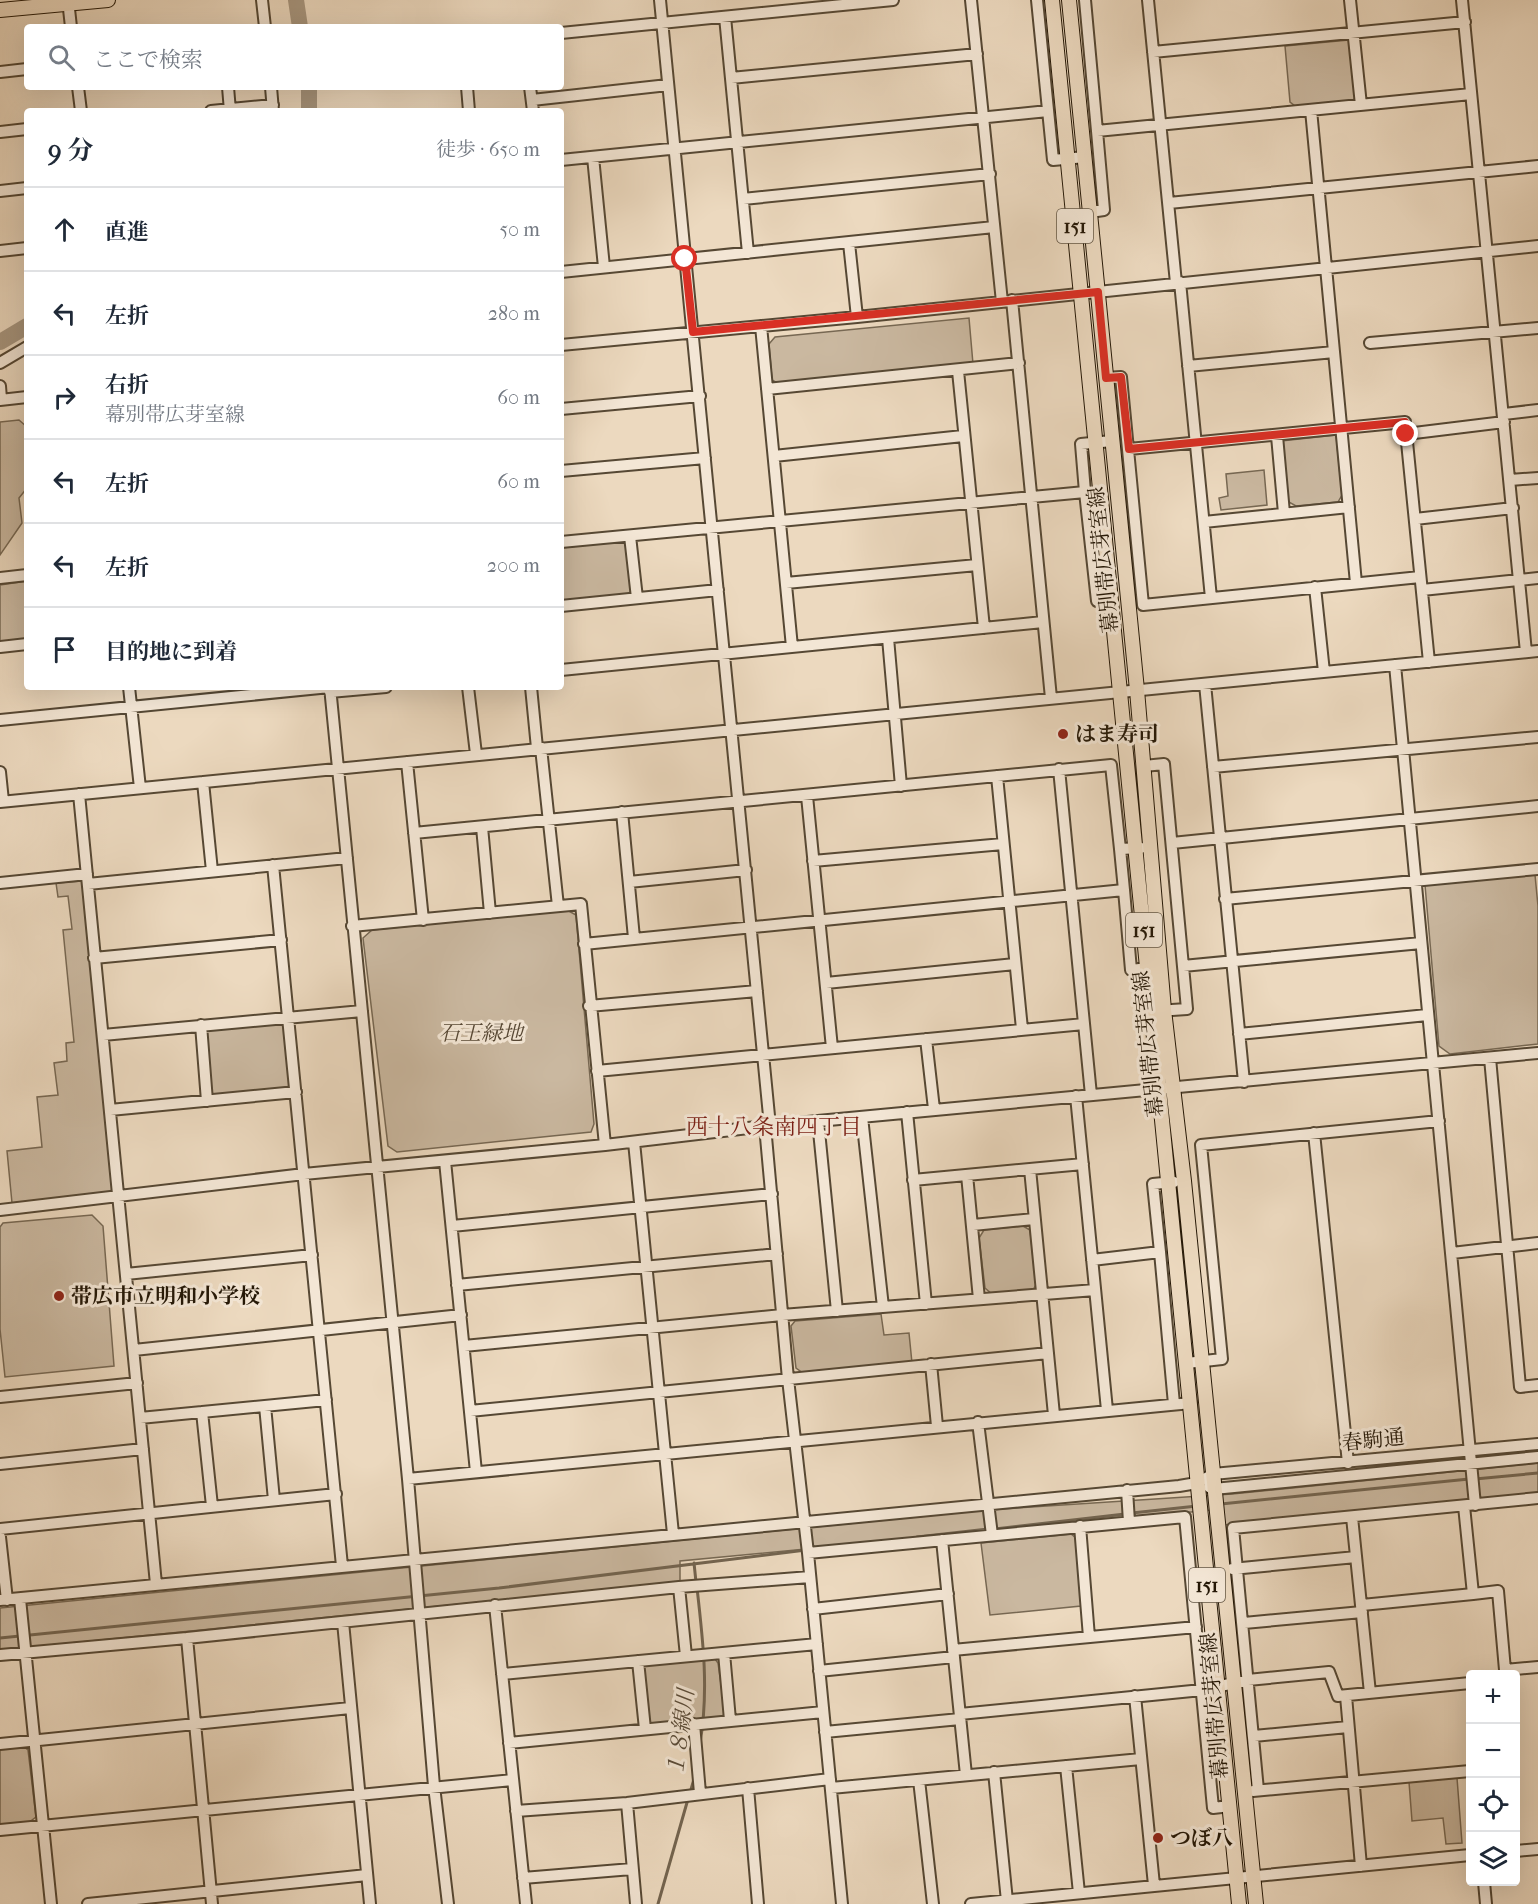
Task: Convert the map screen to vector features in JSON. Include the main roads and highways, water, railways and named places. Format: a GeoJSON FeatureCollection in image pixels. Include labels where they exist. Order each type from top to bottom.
{"type":"FeatureCollection","features":[{"type":"Feature","properties":{"kind":"main road"},"geometry":{"type":"LineString","coordinates":[[2,7],[108,0]]}},
{"type":"Feature","properties":{"kind":"main road","name":"幕別帯広芽室線"},"geometry":{"type":"LineString","coordinates":[[1052,0],[1119,692],[1143,848],[1167,1087],[1184,1181],[1194,1362],[1191,1403],[1197,1483],[1239,1904]]}},
{"type":"Feature","properties":{"kind":"main road","name":"幕別帯広芽室線"},"geometry":{"type":"LineString","coordinates":[[1070,0],[1144,766],[1143,848],[1148,968],[1158,1011]]}},
{"type":"Feature","properties":{"kind":"main road","name":"幕別帯広芽室線"},"geometry":{"type":"LineString","coordinates":[[1167,1087],[1169,1182],[1214,1489],[1256,1904]]}},
{"type":"Feature","properties":{"kind":"waterway"},"geometry":{"type":"LineString","coordinates":[[296,0],[300,24]]}},
{"type":"Feature","properties":{"kind":"waterway"},"geometry":{"type":"LineString","coordinates":[[309,90],[309,108]]}},
{"type":"Feature","properties":{"kind":"waterway"},"geometry":{"type":"LineString","coordinates":[[0,342],[24,328]]}},
{"type":"Feature","properties":{"kind":"waterway"},"geometry":{"type":"LineString","coordinates":[[1475,1479],[1538,1473]]}},
{"type":"Feature","properties":{"kind":"waterway"},"geometry":{"type":"LineString","coordinates":[[1221,1504],[1469,1479]]}},
{"type":"Feature","properties":{"kind":"waterway"},"geometry":{"type":"LineString","coordinates":[[1132,1513],[1197,1506]]}},
{"type":"Feature","properties":{"kind":"waterway"},"geometry":{"type":"LineString","coordinates":[[995,1529],[1125,1514]]}},
{"type":"Feature","properties":{"kind":"waterway"},"geometry":{"type":"LineString","coordinates":[[917,1537],[988,1529]]}},
{"type":"Feature","properties":{"kind":"waterway"},"geometry":{"type":"LineString","coordinates":[[0,1638],[499,1588],[806,1550]]}},
{"type":"Feature","properties":{"kind":"waterway","name":"１８線川"},"geometry":{"type":"LineString","coordinates":[[694,1563],[696,1582]]}},
{"type":"Feature","properties":{"kind":"waterway","name":"１８線川"},"geometry":{"type":"LineString","coordinates":[[697,1588],[705,1685],[700,1743]]}},
{"type":"Feature","properties":{"kind":"waterway","name":"１８線川"},"geometry":{"type":"LineString","coordinates":[[690,1793],[694,1779]]}},
{"type":"Feature","properties":{"kind":"waterway","name":"１８線川"},"geometry":{"type":"LineString","coordinates":[[658,1904],[688,1799]]}},
{"type":"Feature","properties":{"kind":"place","name":"はま寿司"},"geometry":{"type":"Point","coordinates":[1063,734]}},
{"type":"Feature","properties":{"kind":"place","name":"帯広市立明和小学校"},"geometry":{"type":"Point","coordinates":[59,1296]}},
{"type":"Feature","properties":{"kind":"place","name":"つぼ八"},"geometry":{"type":"Point","coordinates":[1158,1838]}},
{"type":"Feature","properties":{"kind":"district","name":"西十八条南四丁目"},"geometry":{"type":"Point","coordinates":[774,1127]}},
{"type":"Feature","properties":{"kind":"park label","name":"石王緑地"},"geometry":{"type":"Point","coordinates":[481,1033]}}]}
